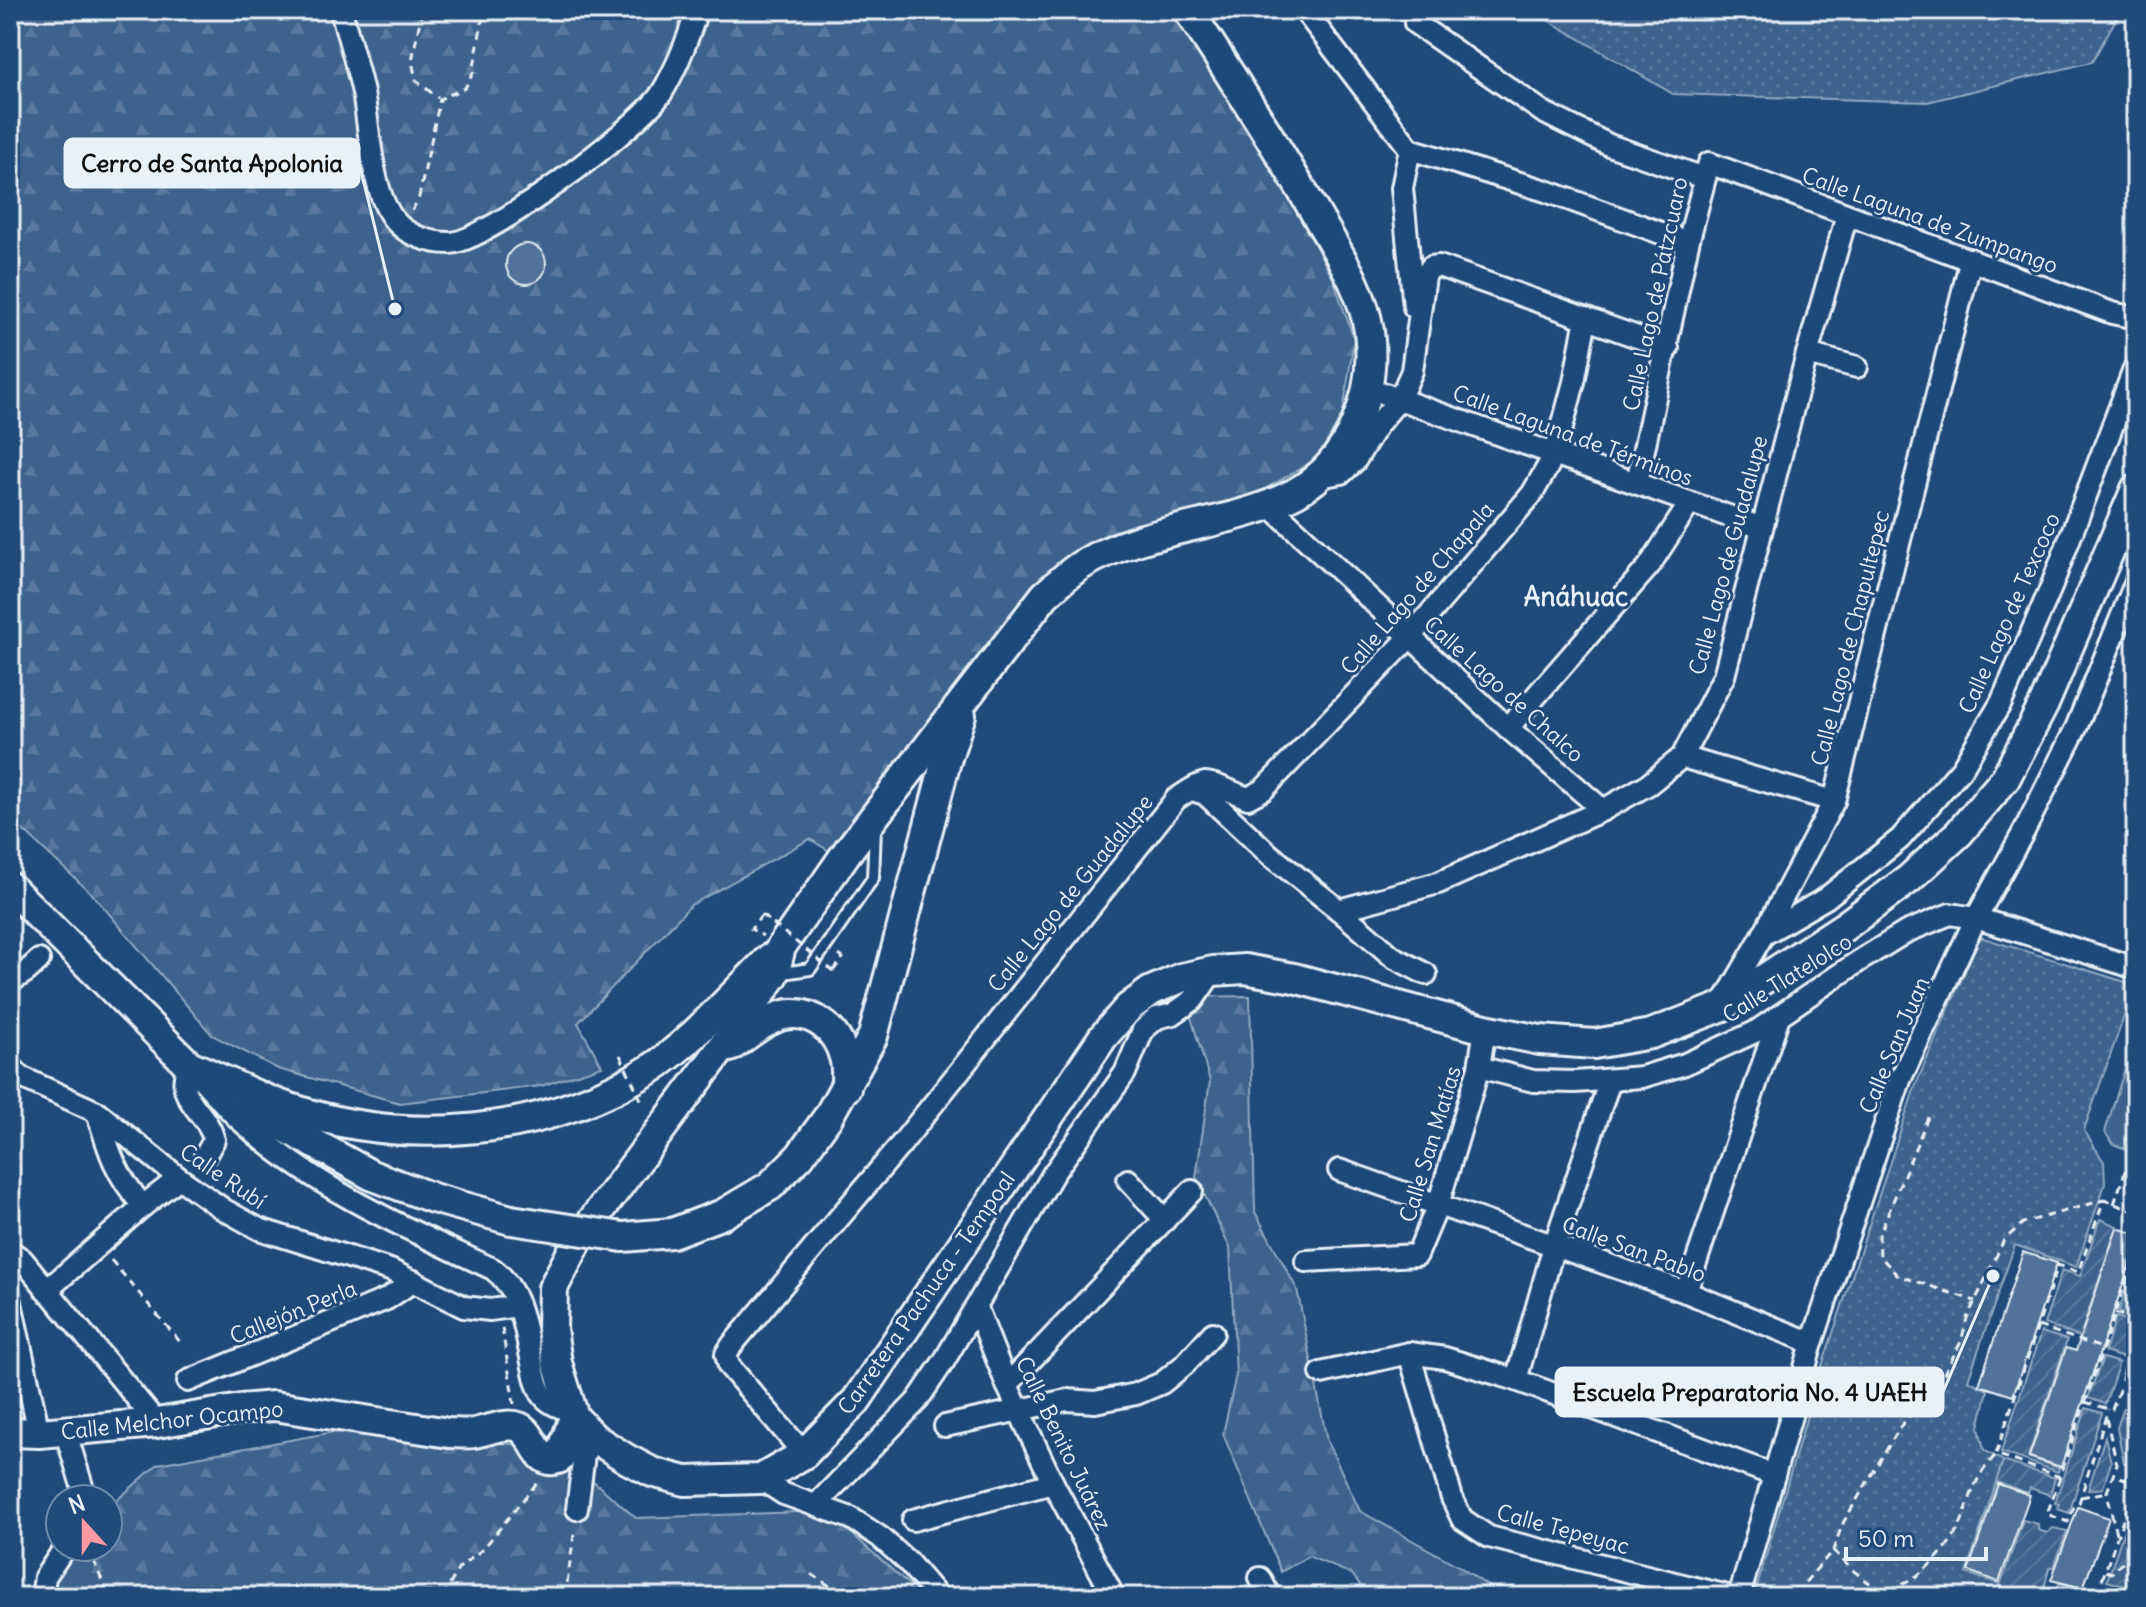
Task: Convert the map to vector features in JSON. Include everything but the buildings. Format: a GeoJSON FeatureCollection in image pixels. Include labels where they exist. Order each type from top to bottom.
{"type":"FeatureCollection","features":[{"type":"Feature","properties":{"kind":"main road","name":"Carretera Pachuca - Tempoal"},"geometry":{"type":"LineString","coordinates":[[1188,10],[1275,143],[1339,256],[1359,298],[1368,330],[1371,363],[1361,410],[1341,452],[1318,477],[1295,492],[1268,504],[1123,545],[1081,565],[1045,595],[876,814],[781,947],[774,975],[578,1240],[553,1288],[555,1352],[573,1414],[594,1438],[652,1472],[685,1481],[761,1479],[804,1454],[856,1401],[1103,1037],[1128,1008],[1151,991],[1181,978],[1213,971],[1245,969],[1294,978],[1485,1029],[1540,1040],[1594,1044],[1651,1034],[1721,1007],[1845,926],[1909,879],[1959,833],[2005,779],[2044,704],[2136,489]]}},
{"type":"Feature","properties":{"kind":"main road"},"geometry":{"type":"LineString","coordinates":[[10,887],[189,1065],[252,1110],[371,1175],[433,1198],[511,1220],[623,1237],[672,1233],[723,1214],[770,1186],[800,1156],[846,1088],[873,1036],[946,761],[966,699]]}},
{"type":"Feature","properties":{"kind":"main road"},"geometry":{"type":"LineString","coordinates":[[189,1065],[289,1108],[346,1123],[430,1131],[483,1128],[542,1117],[603,1094],[650,1069],[679,1046],[781,947]]}},
{"type":"Feature","properties":{"kind":"main road"},"geometry":{"type":"LineString","coordinates":[[716,1056],[767,1022],[783,1015],[799,1014],[828,1027],[838,1041],[845,1058],[846,1088]]}},
{"type":"Feature","properties":{"kind":"main road","name":"Calle Melchor Ocampo"},"geometry":{"type":"LineString","coordinates":[[10,1432],[52,1432],[157,1423],[274,1406],[449,1433],[471,1434],[508,1426],[519,1427]]}},
{"type":"Feature","properties":{"kind":"main road"},"geometry":{"type":"LineString","coordinates":[[519,1427],[538,1452],[554,1461],[560,1458],[573,1414]]}},
{"type":"Feature","properties":{"kind":"street"},"geometry":{"type":"LineString","coordinates":[[341,10],[363,92],[378,187],[395,221],[422,239],[452,243],[482,234],[608,147],[660,96],[686,43],[697,10]]}},
{"type":"Feature","properties":{"kind":"street"},"geometry":{"type":"LineString","coordinates":[[1304,10],[1410,149],[1546,191],[1688,243]]}},
{"type":"Feature","properties":{"kind":"street","name":"Calle Laguna de Zumpango"},"geometry":{"type":"LineString","coordinates":[[1415,23],[1543,112],[1609,145],[1707,171],[1847,215],[2112,313],[2136,318]]}},
{"type":"Feature","properties":{"kind":"street"},"geometry":{"type":"LineString","coordinates":[[1410,149],[1402,188],[1418,330]]}},
{"type":"Feature","properties":{"kind":"street","name":"Calle Lago de Pátzcuaro"},"geometry":{"type":"LineString","coordinates":[[1637,482],[1688,243],[1707,171]]}},
{"type":"Feature","properties":{"kind":"street","name":"Calle Lago de Guadalupe"},"geometry":{"type":"LineString","coordinates":[[1339,910],[1438,883],[1603,810],[1649,784],[1682,757],[1724,676],[1807,354],[1847,215]]}},
{"type":"Feature","properties":{"kind":"street","name":"Calle Lago de Chapultepec"},"geometry":{"type":"LineString","coordinates":[[1721,1007],[1834,801],[1971,259]]}},
{"type":"Feature","properties":{"kind":"street"},"geometry":{"type":"LineString","coordinates":[[1318,477],[1342,473],[1355,461],[1378,424],[1400,398],[1412,371],[1425,276],[1431,267],[1439,266],[1668,348]]}},
{"type":"Feature","properties":{"kind":"street","name":"Calle Lago de Chapala"},"geometry":{"type":"LineString","coordinates":[[1192,790],[1204,783],[1212,783],[1248,798],[1263,790],[1410,637],[1532,494],[1555,454],[1574,382],[1586,318]]}},
{"type":"Feature","properties":{"kind":"street"},"geometry":{"type":"LineString","coordinates":[[1807,354],[1857,367]]}},
{"type":"Feature","properties":{"kind":"street","name":"Calle Lago de Texcoco"},"geometry":{"type":"LineString","coordinates":[[1763,935],[1826,898],[1900,839],[1962,768],[2001,703],[2052,585],[2136,364]]}},
{"type":"Feature","properties":{"kind":"street","name":"Calle Laguna de Términos"},"geometry":{"type":"LineString","coordinates":[[1368,388],[1762,528]]}},
{"type":"Feature","properties":{"kind":"street"},"geometry":{"type":"LineString","coordinates":[[1508,728],[1649,566],[1690,503]]}},
{"type":"Feature","properties":{"kind":"street","name":"Calle Lago de Chalco"},"geometry":{"type":"LineString","coordinates":[[1268,504],[1508,728],[1603,810]]}},
{"type":"Feature","properties":{"kind":"street","name":"Calle San Juan"},"geometry":{"type":"LineString","coordinates":[[1739,1597],[1812,1343],[1900,1080],[1976,918],[2076,728],[2136,581]]}},
{"type":"Feature","properties":{"kind":"street"},"geometry":{"type":"LineString","coordinates":[[1682,757],[1834,801]]}},
{"type":"Feature","properties":{"kind":"street"},"geometry":{"type":"LineString","coordinates":[[1192,790],[1205,794],[1270,855],[1393,957],[1426,974]]}},
{"type":"Feature","properties":{"kind":"street","name":"Calle Lago de Guadalupe"},"geometry":{"type":"LineString","coordinates":[[804,1454],[729,1366],[726,1354],[903,1142],[1176,799],[1192,790]]}},
{"type":"Feature","properties":{"kind":"street","name":"Calle Tlatelolco"},"geometry":{"type":"LineString","coordinates":[[1479,1067],[1533,1081],[1610,1080],[1642,1077],[1685,1064],[1755,1032],[1906,932],[1950,914],[1976,918],[2136,968]]}},
{"type":"Feature","properties":{"kind":"street"},"geometry":{"type":"LineString","coordinates":[[10,982],[39,960]]}},
{"type":"Feature","properties":{"kind":"street"},"geometry":{"type":"LineString","coordinates":[[817,1504],[917,1401],[944,1361],[1053,1174],[1125,1073],[1143,1030],[1157,1018],[1173,1014],[1193,1000],[1213,971]]}},
{"type":"Feature","properties":{"kind":"street"},"geometry":{"type":"LineString","coordinates":[[1686,1292],[1779,1016]]}},
{"type":"Feature","properties":{"kind":"street","name":"Calle San Matías"},"geometry":{"type":"LineString","coordinates":[[1306,1261],[1417,1255],[1438,1205],[1479,1067],[1485,1029]]}},
{"type":"Feature","properties":{"kind":"street"},"geometry":{"type":"LineString","coordinates":[[205,1156],[214,1140],[211,1129],[184,1089],[182,1079],[189,1065],[240,1120],[299,1167],[392,1222],[493,1269],[505,1278],[516,1293],[511,1307],[537,1384],[545,1398],[573,1414]]}},
{"type":"Feature","properties":{"kind":"street","name":"Calle Rubí"},"geometry":{"type":"LineString","coordinates":[[10,1066],[21,1077],[97,1112],[179,1178],[223,1209],[259,1229],[390,1270],[464,1307],[490,1310],[511,1307]]}},
{"type":"Feature","properties":{"kind":"street"},"geometry":{"type":"LineString","coordinates":[[1516,1380],[1554,1246],[1610,1080]]}},
{"type":"Feature","properties":{"kind":"street"},"geometry":{"type":"LineString","coordinates":[[97,1112],[123,1181],[143,1206]]}},
{"type":"Feature","properties":{"kind":"street","name":"Calle San Pablo"},"geometry":{"type":"LineString","coordinates":[[1339,1170],[1686,1292],[1812,1343]]}},
{"type":"Feature","properties":{"kind":"street"},"geometry":{"type":"LineString","coordinates":[[46,1291],[179,1178]]}},
{"type":"Feature","properties":{"kind":"street"},"geometry":{"type":"LineString","coordinates":[[1128,1180],[1165,1220]]}},
{"type":"Feature","properties":{"kind":"street"},"geometry":{"type":"LineString","coordinates":[[1007,1385],[1192,1191]]}},
{"type":"Feature","properties":{"kind":"street"},"geometry":{"type":"LineString","coordinates":[[10,1251],[22,1259],[157,1423]]}},
{"type":"Feature","properties":{"kind":"street","name":"Callejón Perla"},"geometry":{"type":"LineString","coordinates":[[188,1381],[387,1299],[414,1281]]}},
{"type":"Feature","properties":{"kind":"street"},"geometry":{"type":"LineString","coordinates":[[10,1298],[52,1432],[78,1483]]}},
{"type":"Feature","properties":{"kind":"street","name":"Calle Benito Juárez"},"geometry":{"type":"LineString","coordinates":[[976,1306],[1007,1385],[1053,1483],[1114,1597]]}},
{"type":"Feature","properties":{"kind":"street"},"geometry":{"type":"LineString","coordinates":[[945,1426],[1067,1400],[1095,1402],[1136,1394],[1162,1383],[1184,1365],[1213,1333]]}},
{"type":"Feature","properties":{"kind":"street"},"geometry":{"type":"LineString","coordinates":[[1321,1373],[1409,1353],[1445,1358],[1516,1380],[1774,1475]]}},
{"type":"Feature","properties":{"kind":"street","name":"Calle Tepeyac"},"geometry":{"type":"LineString","coordinates":[[1409,1353],[1452,1498],[1462,1519],[1489,1537],[1732,1597]]}},
{"type":"Feature","properties":{"kind":"street"},"geometry":{"type":"LineString","coordinates":[[577,1509],[584,1454],[594,1438]]}},
{"type":"Feature","properties":{"kind":"street"},"geometry":{"type":"LineString","coordinates":[[761,1479],[784,1494],[851,1518],[880,1537],[908,1562],[938,1597]]}},
{"type":"Feature","properties":{"kind":"street"},"geometry":{"type":"LineString","coordinates":[[913,1520],[1053,1483]]}},
{"type":"Feature","properties":{"kind":"street"},"geometry":{"type":"LineString","coordinates":[[42,1597],[45,1577],[54,1563]]}},
{"type":"Feature","properties":{"kind":"street"},"geometry":{"type":"LineString","coordinates":[[1260,1578],[1270,1597]]}},
{"type":"Feature","properties":{"kind":"lane"},"geometry":{"type":"LineString","coordinates":[[774,975],[810,969],[873,878],[876,814]]}},
{"type":"Feature","properties":{"kind":"path"},"geometry":{"type":"LineString","coordinates":[[422,10],[412,61],[414,71],[416,80],[440,99]]}},
{"type":"Feature","properties":{"kind":"path"},"geometry":{"type":"LineString","coordinates":[[440,99],[465,88],[473,73],[484,10]]}},
{"type":"Feature","properties":{"kind":"path"},"geometry":{"type":"LineString","coordinates":[[419,197],[440,99]]}},
{"type":"Feature","properties":{"kind":"path"},"geometry":{"type":"LineString","coordinates":[[751,929],[762,915],[833,971],[843,958]]}},
{"type":"Feature","properties":{"kind":"path"},"geometry":{"type":"LineString","coordinates":[[620,1055],[642,1102]]}},
{"type":"Feature","properties":{"kind":"path"},"geometry":{"type":"LineString","coordinates":[[1928,1117],[1879,1235],[1880,1256],[1897,1275],[1975,1301]]}},
{"type":"Feature","properties":{"kind":"path"},"geometry":{"type":"LineString","coordinates":[[2114,1204],[2131,1154]]}},
{"type":"Feature","properties":{"kind":"path"},"geometry":{"type":"LineString","coordinates":[[1833,1550],[1843,1563],[1880,1588],[1896,1587],[1919,1575],[1957,1532],[1980,1474],[1996,1454],[2058,1265],[2078,1272],[2104,1200]]}},
{"type":"Feature","properties":{"kind":"path"},"geometry":{"type":"LineString","coordinates":[[1796,1593],[1833,1550],[1843,1523],[1900,1427],[1941,1379],[1961,1342],[1967,1318],[2004,1240],[2023,1223],[2104,1200],[2136,1212]]}},
{"type":"Feature","properties":{"kind":"path"},"geometry":{"type":"LineString","coordinates":[[98,1245],[182,1344]]}},
{"type":"Feature","properties":{"kind":"path"},"geometry":{"type":"LineString","coordinates":[[2108,1409],[2081,1497],[2068,1522],[2047,1514],[2136,1251]]}},
{"type":"Feature","properties":{"kind":"path"},"geometry":{"type":"LineString","coordinates":[[511,1307],[503,1348],[519,1427]]}},
{"type":"Feature","properties":{"kind":"path"},"geometry":{"type":"LineString","coordinates":[[2115,1313],[2136,1320]]}},
{"type":"Feature","properties":{"kind":"path"},"geometry":{"type":"LineString","coordinates":[[2038,1326],[2102,1348]]}},
{"type":"Feature","properties":{"kind":"path"},"geometry":{"type":"LineString","coordinates":[[2085,1402],[2112,1410],[2119,1390],[2136,1395]]}},
{"type":"Feature","properties":{"kind":"path"},"geometry":{"type":"LineString","coordinates":[[2106,1417],[2117,1464],[2107,1492],[2117,1538]]}},
{"type":"Feature","properties":{"kind":"path"},"geometry":{"type":"LineString","coordinates":[[1996,1454],[2060,1477]]}},
{"type":"Feature","properties":{"kind":"path"},"geometry":{"type":"LineString","coordinates":[[2102,1580],[2136,1483],[2114,1475]]}},
{"type":"Feature","properties":{"kind":"path"},"geometry":{"type":"LineString","coordinates":[[443,1597],[459,1568],[483,1549],[541,1478]]}},
{"type":"Feature","properties":{"kind":"path"},"geometry":{"type":"LineString","coordinates":[[2081,1497],[2107,1492]]}},
{"type":"Feature","properties":{"kind":"path"},"geometry":{"type":"LineString","coordinates":[[565,1597],[577,1509]]}},
{"type":"Feature","properties":{"kind":"path"},"geometry":{"type":"LineString","coordinates":[[2106,1571],[2112,1573],[2136,1548]]}},
{"type":"Feature","properties":{"kind":"path"},"geometry":{"type":"LineString","coordinates":[[95,1563],[109,1597]]}},
{"type":"Feature","properties":{"kind":"path"},"geometry":{"type":"LineString","coordinates":[[811,1574],[847,1597]]}},
{"type":"Feature","properties":{"kind":"green space"},"geometry":{"type":"Polygon","coordinates":[[[10,10],[1175,10],[1288,194],[1333,279],[1354,339],[1343,413],[1318,458],[1260,492],[1118,538],[1015,613],[829,851],[810,839],[691,905],[578,1023],[602,1066],[541,1086],[400,1103],[278,1069],[212,1035],[94,896],[10,818],[10,10]]]}},
{"type":"Feature","properties":{"kind":"green space"},"geometry":{"type":"Polygon","coordinates":[[[1531,10],[2121,10],[2092,62],[1927,102],[1673,94],[1531,10]]]}},
{"type":"Feature","properties":{"kind":"green space"},"geometry":{"type":"Polygon","coordinates":[[[1980,937],[2135,985],[2084,1130],[2104,1162],[2105,1184],[2076,1267],[2015,1245],[1968,1380],[1988,1390],[1979,1427],[1984,1450],[2003,1461],[1966,1573],[2000,1584],[1996,1597],[1785,1597],[1756,1590],[1819,1375],[1916,1084],[1980,937]]]}},
{"type":"Feature","properties":{"kind":"green space"},"geometry":{"type":"Polygon","coordinates":[[[1250,996],[1255,1212],[1297,1289],[1327,1441],[1360,1511],[1460,1567],[1492,1589],[1496,1597],[1369,1597],[1352,1574],[1308,1556],[1281,1572],[1223,1434],[1236,1375],[1230,1248],[1196,1177],[1210,1081],[1185,997],[1250,996]]]}},
{"type":"Feature","properties":{"kind":"green space"},"geometry":{"type":"Polygon","coordinates":[[[2136,1033],[2136,1153],[2113,1144],[2105,1132],[2136,1033]]]}},
{"type":"Feature","properties":{"kind":"green space"},"geometry":{"type":"Polygon","coordinates":[[[2100,1219],[2117,1226],[2080,1337],[2044,1324],[2062,1270],[2080,1276],[2100,1219]]]}},
{"type":"Feature","properties":{"kind":"green space"},"geometry":{"type":"Polygon","coordinates":[[[2136,1259],[2136,1316],[2119,1311],[2136,1259]]]}},
{"type":"Feature","properties":{"kind":"green space"},"geometry":{"type":"Polygon","coordinates":[[[2116,1317],[2136,1323],[2136,1384],[2121,1379],[2127,1359],[2105,1352],[2116,1317]]]}},
{"type":"Feature","properties":{"kind":"green space"},"geometry":{"type":"Polygon","coordinates":[[[2041,1332],[2067,1340],[2028,1457],[2059,1468],[2058,1472],[2001,1452],[2041,1332]]]}},
{"type":"Feature","properties":{"kind":"green space"},"geometry":{"type":"Polygon","coordinates":[[[2103,1358],[2119,1363],[2105,1404],[2088,1398],[2103,1358]]]}},
{"type":"Feature","properties":{"kind":"green space"},"geometry":{"type":"Polygon","coordinates":[[[2126,1401],[2136,1405],[2134,1467],[2124,1463],[2117,1428],[2126,1401]]]}},
{"type":"Feature","properties":{"kind":"green space"},"geometry":{"type":"Polygon","coordinates":[[[2086,1408],[2102,1413],[2069,1513],[2058,1509],[2059,1504],[2055,1503],[2086,1408]]]}},
{"type":"Feature","properties":{"kind":"green space"},"geometry":{"type":"Polygon","coordinates":[[[334,1432],[554,1447],[636,1518],[826,1511],[923,1597],[48,1597],[59,1563],[124,1563],[124,1494],[158,1464],[334,1432]]]}},
{"type":"Feature","properties":{"kind":"green space"},"geometry":{"type":"Polygon","coordinates":[[[2105,1437],[2111,1462],[2103,1488],[2088,1490],[2105,1437]]]}},
{"type":"Feature","properties":{"kind":"green space"},"geometry":{"type":"Polygon","coordinates":[[[2003,1461],[2055,1478],[2050,1495],[2030,1488],[2028,1493],[1996,1482],[2003,1461]]]}},
{"type":"Feature","properties":{"kind":"green space"},"geometry":{"type":"Polygon","coordinates":[[[2136,1494],[2136,1589],[2107,1581],[2136,1494]]]}},
{"type":"Feature","properties":{"kind":"green space"},"geometry":{"type":"Polygon","coordinates":[[[2023,1520],[2038,1524],[2038,1530],[2047,1533],[2053,1528],[2067,1531],[2054,1567],[2049,1568],[2042,1597],[1996,1597],[2023,1520]]]}},
{"type":"Feature","properties":{"kind":"green space"},"geometry":{"type":"Polygon","coordinates":[[[2059,1583],[2116,1597],[2056,1597],[2059,1583]]]}},
{"type":"Feature","properties":{"kind":"place","name":"Cerro de Santa Apolonia"},"geometry":{"type":"Point","coordinates":[395,309]}},
{"type":"Feature","properties":{"kind":"place","name":"Escuela Preparatoria No. 4 UAEH"},"geometry":{"type":"Point","coordinates":[1993,1276]}},
{"type":"Feature","properties":{"kind":"district","name":"Anáhuac"},"geometry":{"type":"Point","coordinates":[1576,597]}}]}
